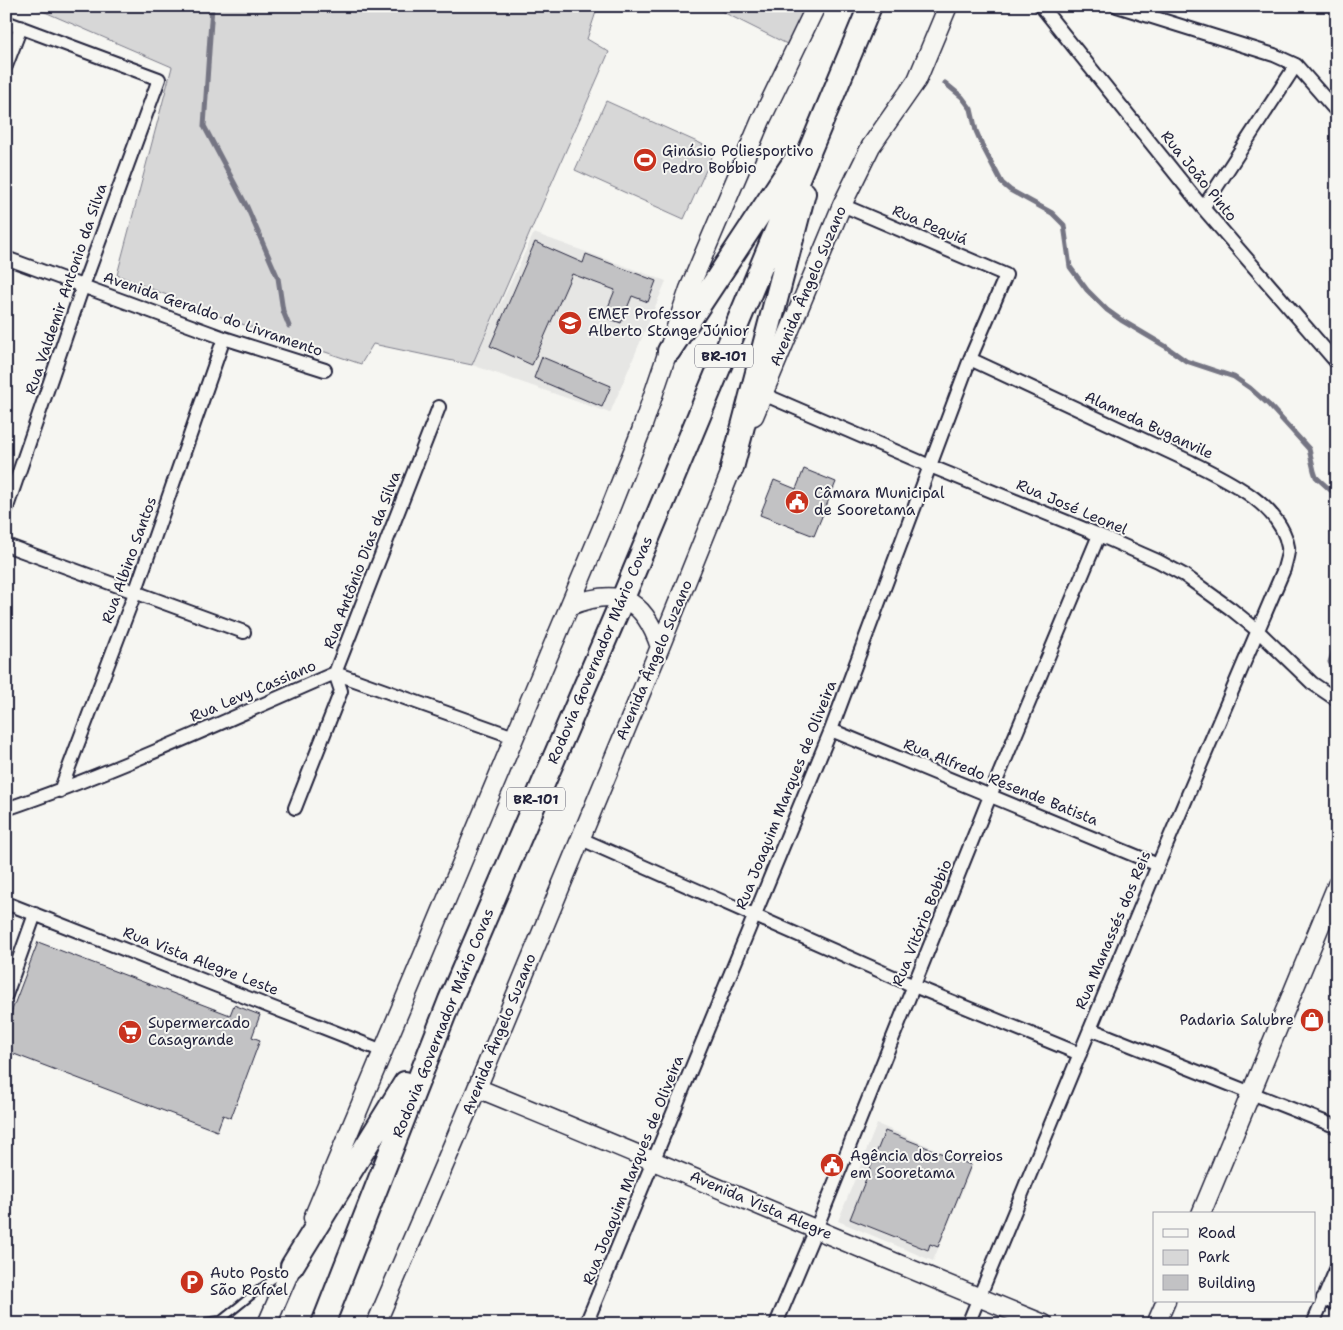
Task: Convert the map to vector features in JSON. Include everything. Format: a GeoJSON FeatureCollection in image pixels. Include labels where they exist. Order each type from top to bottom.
{"type":"FeatureCollection","features":[{"type":"Feature","properties":{"kind":"highway","name":"Rodovia Governador Mário Covas"},"geometry":{"type":"LineString","coordinates":[[323,1324],[450,1000],[623,598],[870,6]]}},
{"type":"Feature","properties":{"kind":"highway"},"geometry":{"type":"LineString","coordinates":[[669,351],[824,115]]}},
{"type":"Feature","properties":{"kind":"highway"},"geometry":{"type":"LineString","coordinates":[[732,468],[824,115]]}},
{"type":"Feature","properties":{"kind":"highway"},"geometry":{"type":"LineString","coordinates":[[292,1266],[397,1097],[450,1000]]}},
{"type":"Feature","properties":{"kind":"main road"},"geometry":{"type":"LineString","coordinates":[[267,1324],[570,606],[641,431],[689,289],[762,120],[816,6]]}},
{"type":"Feature","properties":{"kind":"main road","name":"Avenida Ângelo Suzano"},"geometry":{"type":"LineString","coordinates":[[376,1324],[477,1088],[842,205],[871,146],[917,80],[948,6]]}},
{"type":"Feature","properties":{"kind":"main road"},"geometry":{"type":"LineString","coordinates":[[570,606],[587,599],[623,598],[640,610],[653,627],[660,647]]}},
{"type":"Feature","properties":{"kind":"main road"},"geometry":{"type":"LineString","coordinates":[[1202,1212],[1337,885]]}},
{"type":"Feature","properties":{"kind":"main road","name":"Avenida Vista Alegre"},"geometry":{"type":"LineString","coordinates":[[477,1088],[654,1160],[1044,1324]]}},
{"type":"Feature","properties":{"kind":"main road"},"geometry":{"type":"LineString","coordinates":[[1156,1324],[1166,1302]]}},
{"type":"Feature","properties":{"kind":"street","name":"Rua João Pinto"},"geometry":{"type":"LineString","coordinates":[[1041,6],[1203,208],[1337,363]]}},
{"type":"Feature","properties":{"kind":"street"},"geometry":{"type":"LineString","coordinates":[[1117,6],[1259,50],[1296,65],[1337,112]]}},
{"type":"Feature","properties":{"kind":"street"},"geometry":{"type":"LineString","coordinates":[[6,22],[20,28],[6,66]]}},
{"type":"Feature","properties":{"kind":"street","name":"Rua Valdemir Antonio da Silva"},"geometry":{"type":"LineString","coordinates":[[6,510],[83,286],[159,79],[20,28]]}},
{"type":"Feature","properties":{"kind":"street"},"geometry":{"type":"LineString","coordinates":[[1203,208],[1296,65]]}},
{"type":"Feature","properties":{"kind":"street","name":"Rua Pequiá"},"geometry":{"type":"LineString","coordinates":[[842,205],[1006,274]]}},
{"type":"Feature","properties":{"kind":"street","name":"Avenida Geraldo do Livramento"},"geometry":{"type":"LineString","coordinates":[[6,258],[224,338],[325,370]]}},
{"type":"Feature","properties":{"kind":"street","name":"Rua Joaquim Marques de Oliveira"},"geometry":{"type":"LineString","coordinates":[[586,1324],[831,730],[970,359],[1006,274]]}},
{"type":"Feature","properties":{"kind":"street","name":"Rua Albino Santos"},"geometry":{"type":"LineString","coordinates":[[60,791],[135,593],[224,338]]}},
{"type":"Feature","properties":{"kind":"street","name":"Alameda Buganvile"},"geometry":{"type":"LineString","coordinates":[[970,359],[1225,479],[1251,496],[1271,514],[1283,531],[1288,549]]}},
{"type":"Feature","properties":{"kind":"street","name":"Rua José Leonel"},"geometry":{"type":"LineString","coordinates":[[763,394],[930,466],[1099,535],[1184,575],[1231,609],[1312,683],[1337,700]]}},
{"type":"Feature","properties":{"kind":"street","name":"Rua Antônio Dias da Silva"},"geometry":{"type":"LineString","coordinates":[[295,808],[341,691],[335,673],[439,407]]}},
{"type":"Feature","properties":{"kind":"street","name":"Rua Vitório Bobbio"},"geometry":{"type":"LineString","coordinates":[[776,1324],[990,796],[1099,535]]}},
{"type":"Feature","properties":{"kind":"street"},"geometry":{"type":"LineString","coordinates":[[6,545],[244,632]]}},
{"type":"Feature","properties":{"kind":"street","name":"Rua Manassés dos Reis"},"geometry":{"type":"LineString","coordinates":[[968,1324],[1256,630],[1284,570],[1288,549]]}},
{"type":"Feature","properties":{"kind":"street","name":"Rua Levy Cassiano"},"geometry":{"type":"LineString","coordinates":[[6,809],[60,791],[335,673],[514,737]]}},
{"type":"Feature","properties":{"kind":"street","name":"Rua Alfredo Resende Batista"},"geometry":{"type":"LineString","coordinates":[[831,730],[1158,865]]}},
{"type":"Feature","properties":{"kind":"street"},"geometry":{"type":"LineString","coordinates":[[579,838],[754,917],[914,986],[1080,1054]]}},
{"type":"Feature","properties":{"kind":"street","name":"Rua Vista Alegre Leste"},"geometry":{"type":"LineString","coordinates":[[6,902],[383,1051]]}},
{"type":"Feature","properties":{"kind":"street"},"geometry":{"type":"LineString","coordinates":[[6,995],[35,914]]}},
{"type":"Feature","properties":{"kind":"street"},"geometry":{"type":"LineString","coordinates":[[1090,1029],[1337,1127]]}},
{"type":"Feature","properties":{"kind":"street"},"geometry":{"type":"LineString","coordinates":[[1313,1324],[1337,1267]]}},
{"type":"Feature","properties":{"kind":"street"},"geometry":{"type":"LineString","coordinates":[[1323,1298],[1337,1305]]}},
{"type":"Feature","properties":{"kind":"lane"},"geometry":{"type":"LineString","coordinates":[[188,1324],[218,1322],[292,1266]]}},
{"type":"Feature","properties":{"kind":"shaded area","name":"EMEF Professor Alberto Stange Júnior"},"geometry":{"type":"Polygon","coordinates":[[[534,233],[666,281],[610,413],[472,365],[534,233]]]}},
{"type":"Feature","properties":{"kind":"shaded area"},"geometry":{"type":"Polygon","coordinates":[[[877,1124],[973,1165],[933,1261],[838,1221],[877,1124]]]}},
{"type":"Feature","properties":{"kind":"green space"},"geometry":{"type":"Polygon","coordinates":[[[31,6],[598,6],[587,39],[609,52],[472,365],[373,344],[361,364],[224,318],[117,275],[172,67],[31,6]]]}},
{"type":"Feature","properties":{"kind":"green space"},"geometry":{"type":"Polygon","coordinates":[[[711,6],[819,6],[803,52],[711,6]]]}},
{"type":"Feature","properties":{"kind":"green space","name":"Ginásio Poliesportivo Pedro Bobbio"},"geometry":{"type":"Polygon","coordinates":[[[606,101],[715,150],[684,219],[575,170],[606,101]]]}},
{"type":"Feature","properties":{"kind":"building"},"geometry":{"type":"Polygon","coordinates":[[[535,242],[583,263],[586,254],[656,281],[648,302],[632,296],[621,323],[604,317],[615,290],[572,274],[532,365],[490,346],[535,242]]]}},
{"type":"Feature","properties":{"kind":"building"},"geometry":{"type":"Polygon","coordinates":[[[542,357],[611,386],[602,407],[534,378],[542,357]]]}},
{"type":"Feature","properties":{"kind":"building","name":"Câmara Municipal de Sooretama"},"geometry":{"type":"Polygon","coordinates":[[[804,469],[836,482],[814,536],[760,515],[774,480],[796,489],[804,469]]]}},
{"type":"Feature","properties":{"kind":"building","name":"Supermercado Casagrande"},"geometry":{"type":"Polygon","coordinates":[[[38,942],[230,1015],[234,1005],[260,1015],[252,1037],[260,1040],[231,1118],[223,1115],[217,1131],[6,1051],[6,1026],[38,942]]]}},
{"type":"Feature","properties":{"kind":"building"},"geometry":{"type":"Polygon","coordinates":[[[885,1131],[971,1165],[938,1247],[930,1244],[928,1250],[850,1219],[885,1131]]]}},
{"type":"Feature","properties":{"kind":"waterway"},"geometry":{"type":"LineString","coordinates":[[212,6],[204,126],[247,207],[278,278],[283,311],[289,326]]}},
{"type":"Feature","properties":{"kind":"waterway"},"geometry":{"type":"LineString","coordinates":[[945,83],[962,97],[971,109],[976,131],[1002,183],[1010,190],[1052,213],[1064,225],[1070,267],[1087,290],[1107,310],[1186,361],[1234,377],[1250,388],[1269,405],[1309,449],[1316,477],[1337,496]]}},
{"type":"Feature","properties":{"kind":"waterway"},"geometry":{"type":"LineString","coordinates":[[1337,641],[1330,662],[1337,675]]}},
{"type":"Feature","properties":{"kind":"place","name":"Ginásio Poliesportivo Pedro Bobbio"},"geometry":{"type":"Point","coordinates":[645,160]}},
{"type":"Feature","properties":{"kind":"place","name":"EMEF Professor Alberto Stange Júnior"},"geometry":{"type":"Point","coordinates":[570,323]}},
{"type":"Feature","properties":{"kind":"place","name":"Câmara Municipal de Sooretama"},"geometry":{"type":"Point","coordinates":[797,502]}},
{"type":"Feature","properties":{"kind":"place","name":"Padaria Salubre"},"geometry":{"type":"Point","coordinates":[1312,1020]}},
{"type":"Feature","properties":{"kind":"place","name":"Supermercado Casagrande"},"geometry":{"type":"Point","coordinates":[130,1032]}},
{"type":"Feature","properties":{"kind":"place","name":"Agência dos Correios em Sooretama"},"geometry":{"type":"Point","coordinates":[832,1165]}},
{"type":"Feature","properties":{"kind":"place","name":"Auto Posto São Rafael"},"geometry":{"type":"Point","coordinates":[192,1282]}}]}
